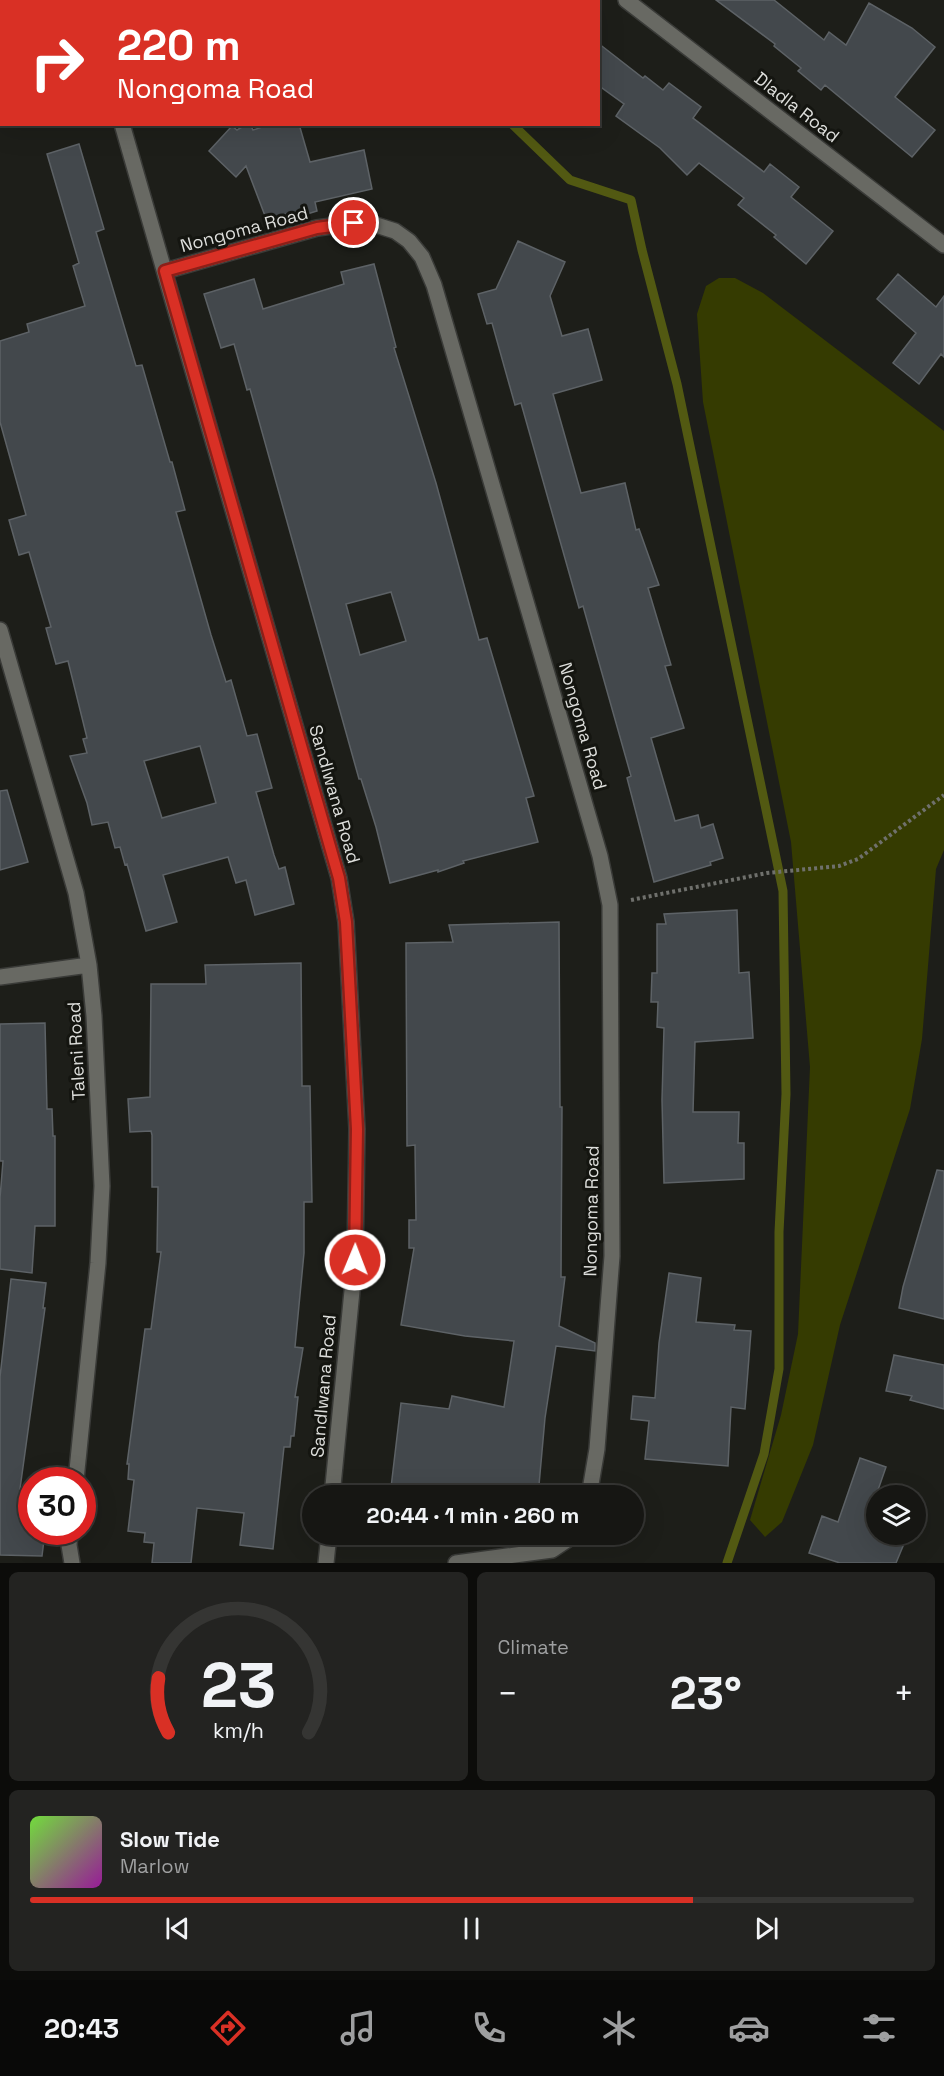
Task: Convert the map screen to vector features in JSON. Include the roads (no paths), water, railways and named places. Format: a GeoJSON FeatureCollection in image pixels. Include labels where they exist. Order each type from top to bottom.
{"type":"FeatureCollection","features":[{"type":"Feature","properties":{"kind":"street","name":"Dladla Road"},"geometry":{"type":"LineString","coordinates":[[626,0],[944,246]]}},
{"type":"Feature","properties":{"kind":"street","name":"Sandlwana Road"},"geometry":{"type":"LineString","coordinates":[[123,126],[339,878],[346,922],[357,1129],[355,1260],[333,1485]]}},
{"type":"Feature","properties":{"kind":"street","name":"Nongoma Road"},"geometry":{"type":"LineString","coordinates":[[165,271],[317,228],[354,223],[376,225],[395,231],[409,241],[422,257],[438,296],[584,799],[600,856],[610,905],[612,1256],[597,1449],[592,1485]]}},
{"type":"Feature","properties":{"kind":"street","name":"Taleni Road"},"geometry":{"type":"LineString","coordinates":[[0,630],[76,893],[89,965],[94,1016],[102,1186],[98,1263],[77,1467]]}},
{"type":"Feature","properties":{"kind":"street"},"geometry":{"type":"LineString","coordinates":[[0,977],[89,965]]}},
{"type":"Feature","properties":{"kind":"street"},"geometry":{"type":"LineString","coordinates":[[69,1545],[72,1563]]}},
{"type":"Feature","properties":{"kind":"street"},"geometry":{"type":"LineString","coordinates":[[326,1563],[328,1545]]}},
{"type":"Feature","properties":{"kind":"street"},"geometry":{"type":"LineString","coordinates":[[456,1563],[552,1550],[560,1545]]}},
{"type":"Feature","properties":{"kind":"waterway"},"geometry":{"type":"LineString","coordinates":[[514,126],[570,180],[631,200],[677,384],[783,891],[786,1094],[779,1232],[779,1369],[764,1454],[727,1563]]}}]}
